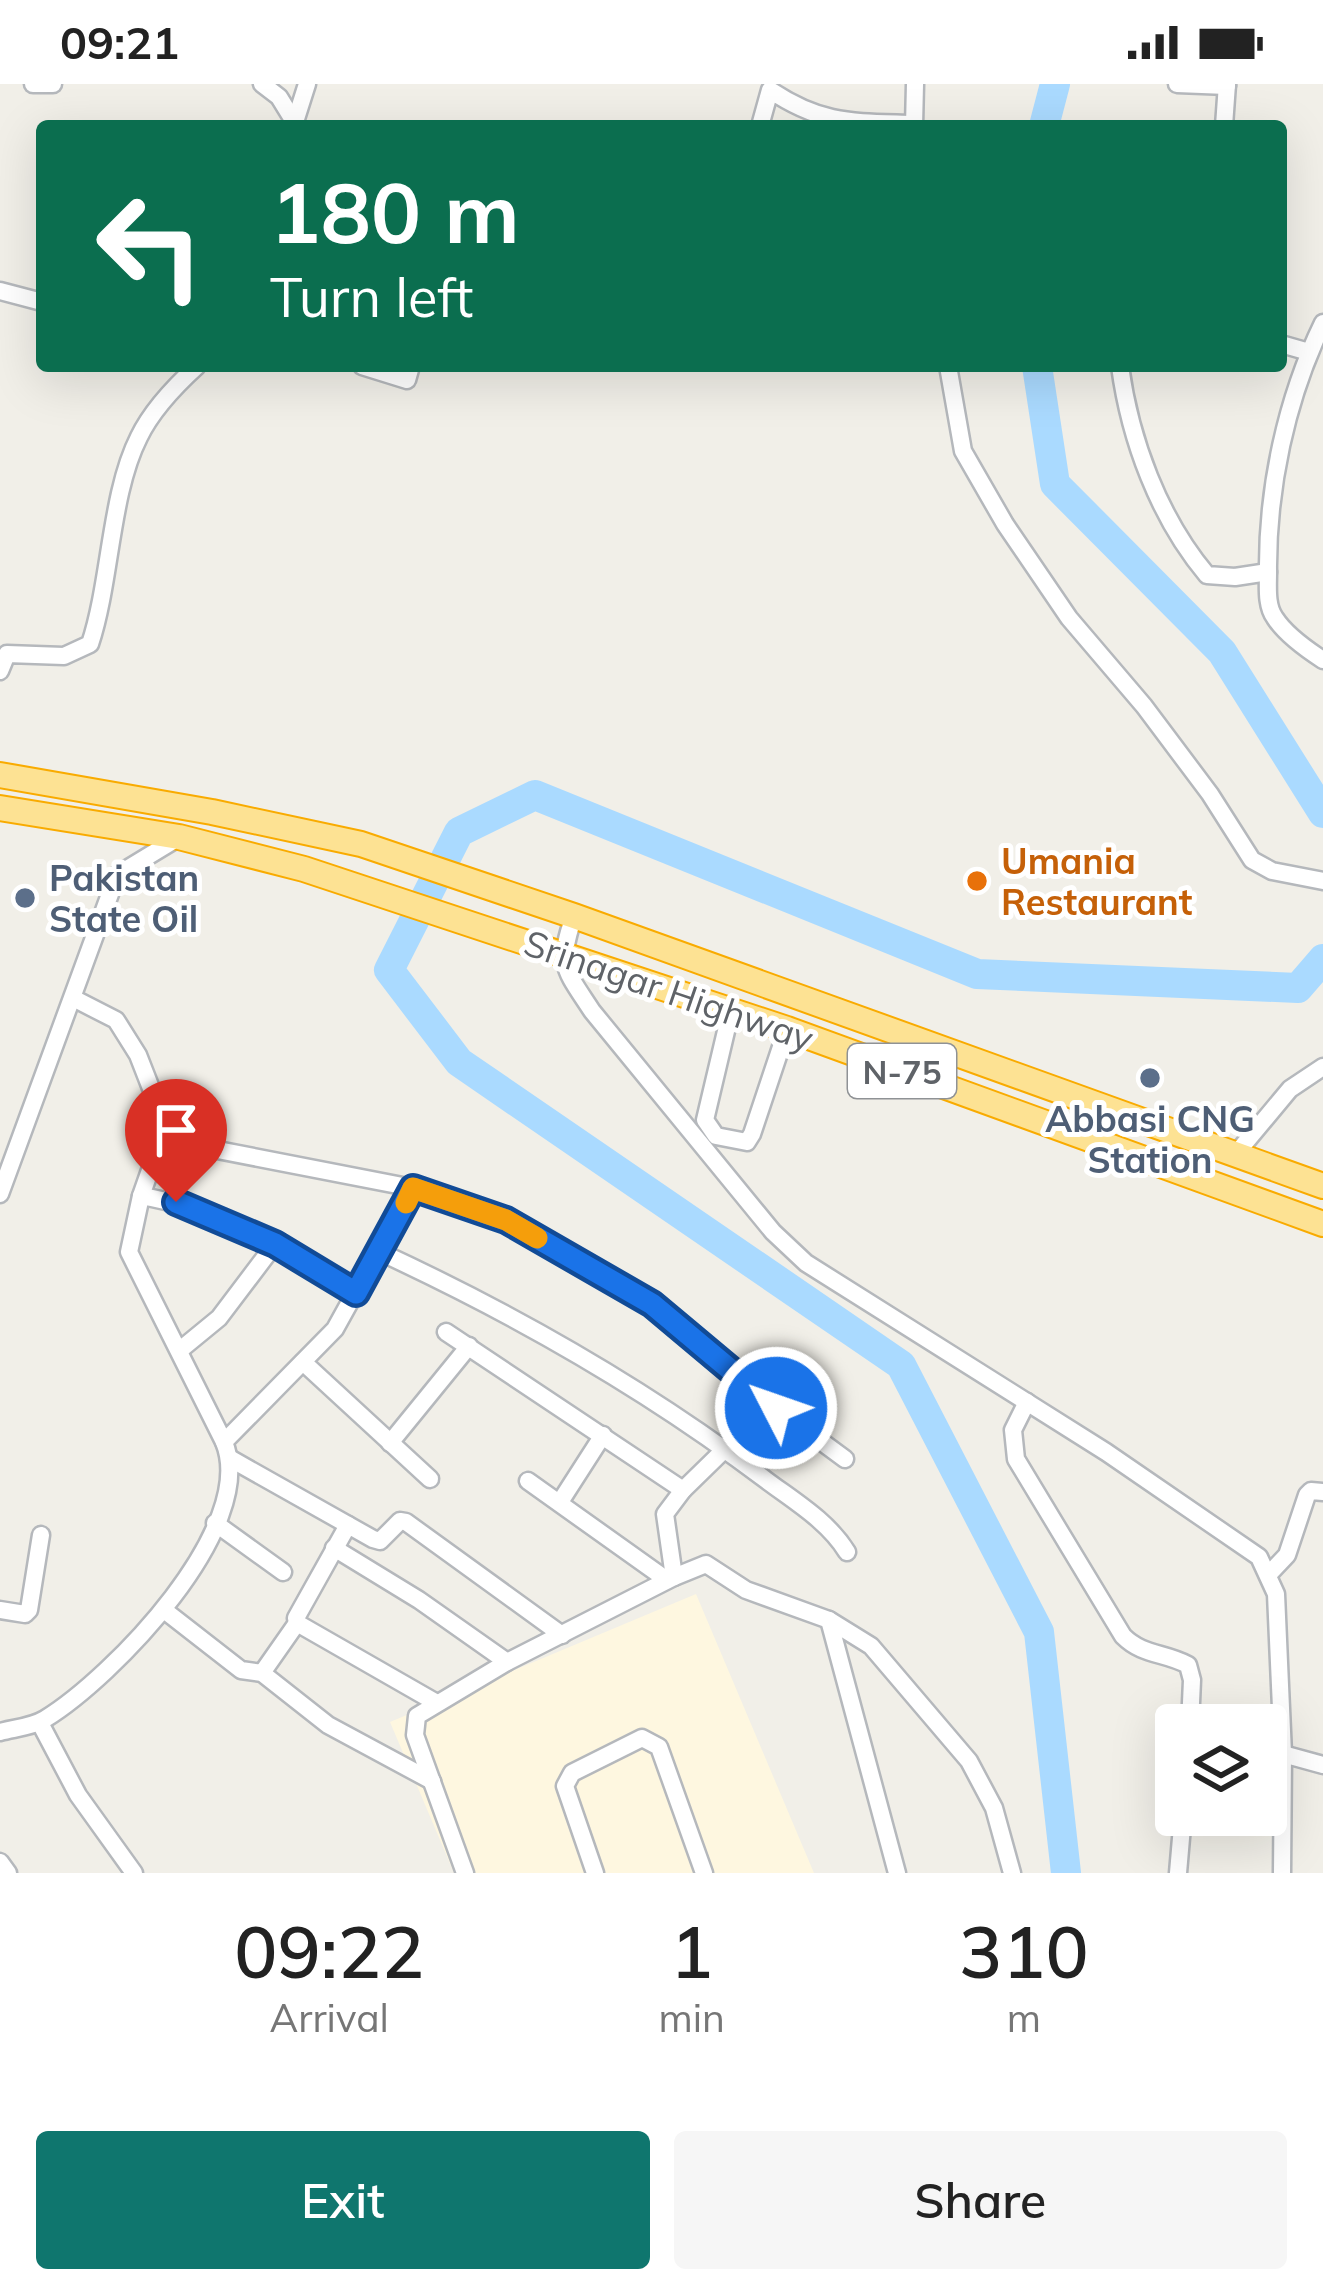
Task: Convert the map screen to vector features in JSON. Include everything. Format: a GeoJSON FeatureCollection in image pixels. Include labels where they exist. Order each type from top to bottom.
{"type":"FeatureCollection","features":[{"type":"Feature","properties":{"kind":"highway","name":"Srinagar Highway"},"geometry":{"type":"LineString","coordinates":[[0,775],[361,844],[496,888],[1323,1186]]}},
{"type":"Feature","properties":{"kind":"highway","name":"Srinagar Highway"},"geometry":{"type":"LineString","coordinates":[[0,808],[179,837],[364,888],[787,1029],[1323,1223]]}},
{"type":"Feature","properties":{"kind":"street"},"geometry":{"type":"LineString","coordinates":[[33,84],[53,84]]}},
{"type":"Feature","properties":{"kind":"street"},"geometry":{"type":"LineString","coordinates":[[262,84],[279,97],[292,120]]}},
{"type":"Feature","properties":{"kind":"street"},"geometry":{"type":"LineString","coordinates":[[295,120],[307,84]]}},
{"type":"Feature","properties":{"kind":"street"},"geometry":{"type":"LineString","coordinates":[[914,120],[915,84]]}},
{"type":"Feature","properties":{"kind":"street"},"geometry":{"type":"LineString","coordinates":[[1177,84],[1227,85],[1224,120]]}},
{"type":"Feature","properties":{"kind":"street"},"geometry":{"type":"LineString","coordinates":[[762,120],[770,90],[802,111],[839,120]]}},
{"type":"Feature","properties":{"kind":"street"},"geometry":{"type":"LineString","coordinates":[[0,291],[36,300]]}},
{"type":"Feature","properties":{"kind":"street"},"geometry":{"type":"LineString","coordinates":[[1323,323],[1309,352],[1279,454],[1268,572],[1273,616],[1301,646],[1323,660]]}},
{"type":"Feature","properties":{"kind":"street"},"geometry":{"type":"LineString","coordinates":[[1287,346],[1309,352]]}},
{"type":"Feature","properties":{"kind":"street"},"geometry":{"type":"LineString","coordinates":[[0,671],[7,654],[64,656],[90,644],[100,614],[123,484],[138,437],[190,372]]}},
{"type":"Feature","properties":{"kind":"street"},"geometry":{"type":"LineString","coordinates":[[381,372],[407,380],[409,372]]}},
{"type":"Feature","properties":{"kind":"street"},"geometry":{"type":"LineString","coordinates":[[949,372],[963,452],[1069,618],[1184,759],[1252,860],[1272,872],[1323,881]]}},
{"type":"Feature","properties":{"kind":"street"},"geometry":{"type":"LineString","coordinates":[[1121,372],[1150,480],[1183,547],[1207,575],[1235,578],[1268,572]]}},
{"type":"Feature","properties":{"kind":"street"},"geometry":{"type":"LineString","coordinates":[[0,1194],[117,874],[179,837]]}},
{"type":"Feature","properties":{"kind":"street"},"geometry":{"type":"LineString","coordinates":[[574,916],[562,952],[568,974],[592,1011],[773,1232],[838,1286],[1027,1402],[1259,1557],[1276,1594],[1281,1704]]}},
{"type":"Feature","properties":{"kind":"street"},"geometry":{"type":"LineString","coordinates":[[0,1732],[40,1723],[82,1692],[164,1610],[196,1563],[230,1486],[228,1451],[129,1252],[141,1196],[161,1139],[154,1096],[138,1055],[116,1020],[73,998]]}},
{"type":"Feature","properties":{"kind":"street"},"geometry":{"type":"LineString","coordinates":[[731,1010],[705,1120],[716,1136],[747,1142],[787,1029]]}},
{"type":"Feature","properties":{"kind":"street"},"geometry":{"type":"LineString","coordinates":[[1235,1154],[1290,1089],[1323,1067]]}},
{"type":"Feature","properties":{"kind":"street"},"geometry":{"type":"LineString","coordinates":[[161,1139],[413,1188],[506,1220],[652,1304],[845,1459]]}},
{"type":"Feature","properties":{"kind":"street"},"geometry":{"type":"LineString","coordinates":[[228,1451],[334,1329],[413,1188]]}},
{"type":"Feature","properties":{"kind":"street"},"geometry":{"type":"LineString","coordinates":[[141,1196],[176,1202],[275,1244],[356,1293]]}},
{"type":"Feature","properties":{"kind":"street"},"geometry":{"type":"LineString","coordinates":[[180,1349],[219,1318],[275,1244]]}},
{"type":"Feature","properties":{"kind":"street"},"geometry":{"type":"LineString","coordinates":[[380,1252],[547,1335],[724,1450],[827,1526],[847,1552]]}},
{"type":"Feature","properties":{"kind":"street"},"geometry":{"type":"LineString","coordinates":[[446,1332],[683,1490]]}},
{"type":"Feature","properties":{"kind":"street"},"geometry":{"type":"LineString","coordinates":[[390,1444],[469,1346]]}},
{"type":"Feature","properties":{"kind":"street"},"geometry":{"type":"LineString","coordinates":[[303,1362],[430,1479]]}},
{"type":"Feature","properties":{"kind":"street"},"geometry":{"type":"LineString","coordinates":[[1027,1402],[1012,1430],[1016,1459],[1123,1636],[1145,1654],[1173,1657],[1188,1665],[1191,1704]]}},
{"type":"Feature","properties":{"kind":"street"},"geometry":{"type":"LineString","coordinates":[[560,1502],[603,1435]]}},
{"type":"Feature","properties":{"kind":"street"},"geometry":{"type":"LineString","coordinates":[[724,1450],[665,1514],[663,1521],[670,1534],[746,1590],[829,1620],[871,1646],[969,1761],[994,1808],[1012,1873]]}},
{"type":"Feature","properties":{"kind":"street"},"geometry":{"type":"LineString","coordinates":[[228,1451],[380,1540],[400,1521],[406,1522],[562,1635]]}},
{"type":"Feature","properties":{"kind":"street"},"geometry":{"type":"LineString","coordinates":[[528,1481],[670,1579]]}},
{"type":"Feature","properties":{"kind":"street"},"geometry":{"type":"LineString","coordinates":[[1269,1574],[1287,1555],[1306,1495],[1323,1492]]}},
{"type":"Feature","properties":{"kind":"street"},"geometry":{"type":"LineString","coordinates":[[215,1523],[283,1572]]}},
{"type":"Feature","properties":{"kind":"street"},"geometry":{"type":"LineString","coordinates":[[262,1672],[297,1623],[348,1525]]}},
{"type":"Feature","properties":{"kind":"street"},"geometry":{"type":"LineString","coordinates":[[670,1534],[670,1579]]}},
{"type":"Feature","properties":{"kind":"street"},"geometry":{"type":"LineString","coordinates":[[0,1610],[25,1614],[29,1610],[40,1535]]}},
{"type":"Feature","properties":{"kind":"street"},"geometry":{"type":"LineString","coordinates":[[334,1548],[507,1662]]}},
{"type":"Feature","properties":{"kind":"street"},"geometry":{"type":"LineString","coordinates":[[466,1873],[415,1736],[417,1717],[507,1662],[706,1564]]}},
{"type":"Feature","properties":{"kind":"street"},"geometry":{"type":"LineString","coordinates":[[164,1610],[241,1670],[262,1672],[328,1725],[432,1781]]}},
{"type":"Feature","properties":{"kind":"street"},"geometry":{"type":"LineString","coordinates":[[829,1620],[897,1873]]}},
{"type":"Feature","properties":{"kind":"street"},"geometry":{"type":"LineString","coordinates":[[297,1623],[435,1702]]}},
{"type":"Feature","properties":{"kind":"street"},"geometry":{"type":"LineString","coordinates":[[40,1723],[78,1795],[134,1873]]}},
{"type":"Feature","properties":{"kind":"street"},"geometry":{"type":"LineString","coordinates":[[595,1873],[565,1786],[572,1773],[642,1738],[659,1748],[704,1873]]}},
{"type":"Feature","properties":{"kind":"street"},"geometry":{"type":"LineString","coordinates":[[1287,1755],[1323,1765]]}},
{"type":"Feature","properties":{"kind":"street"},"geometry":{"type":"LineString","coordinates":[[1178,1873],[1181,1836]]}},
{"type":"Feature","properties":{"kind":"street"},"geometry":{"type":"LineString","coordinates":[[1282,1836],[1282,1873]]}},
{"type":"Feature","properties":{"kind":"street"},"geometry":{"type":"LineString","coordinates":[[0,1862],[8,1873]]}},
{"type":"Feature","properties":{"kind":"shaded area"},"geometry":{"type":"Polygon","coordinates":[[[696,1594],[814,1873],[454,1873],[390,1722],[696,1594]]]}},
{"type":"Feature","properties":{"kind":"waterway"},"geometry":{"type":"LineString","coordinates":[[1046,120],[1055,84]]}},
{"type":"Feature","properties":{"kind":"waterway"},"geometry":{"type":"LineString","coordinates":[[1038,372],[1055,484],[1222,652],[1323,813]]}},
{"type":"Feature","properties":{"kind":"waterway"},"geometry":{"type":"LineString","coordinates":[[1066,1873],[1039,1632],[901,1365],[459,1062],[389,970],[459,832],[535,795],[977,974],[1298,988],[1323,959]]}},
{"type":"Feature","properties":{"kind":"slow traffic"},"geometry":{"type":"LineString","coordinates":[[406,1203],[413,1188],[506,1220],[537,1238]]}},
{"type":"Feature","properties":{"kind":"place","name":"Umania Restaurant"},"geometry":{"type":"Point","coordinates":[977,881]}},
{"type":"Feature","properties":{"kind":"place","name":"Pakistan State Oil"},"geometry":{"type":"Point","coordinates":[25,898]}},
{"type":"Feature","properties":{"kind":"place","name":"Abbasi CNG Station"},"geometry":{"type":"Point","coordinates":[1150,1078]}},
{"type":"Feature","properties":{"kind":"route"},"geometry":{"type":"LineString","coordinates":[[176,1202],[275,1244],[356,1293],[413,1188],[460,1202],[506,1220],[652,1304],[776,1408]]}}]}
